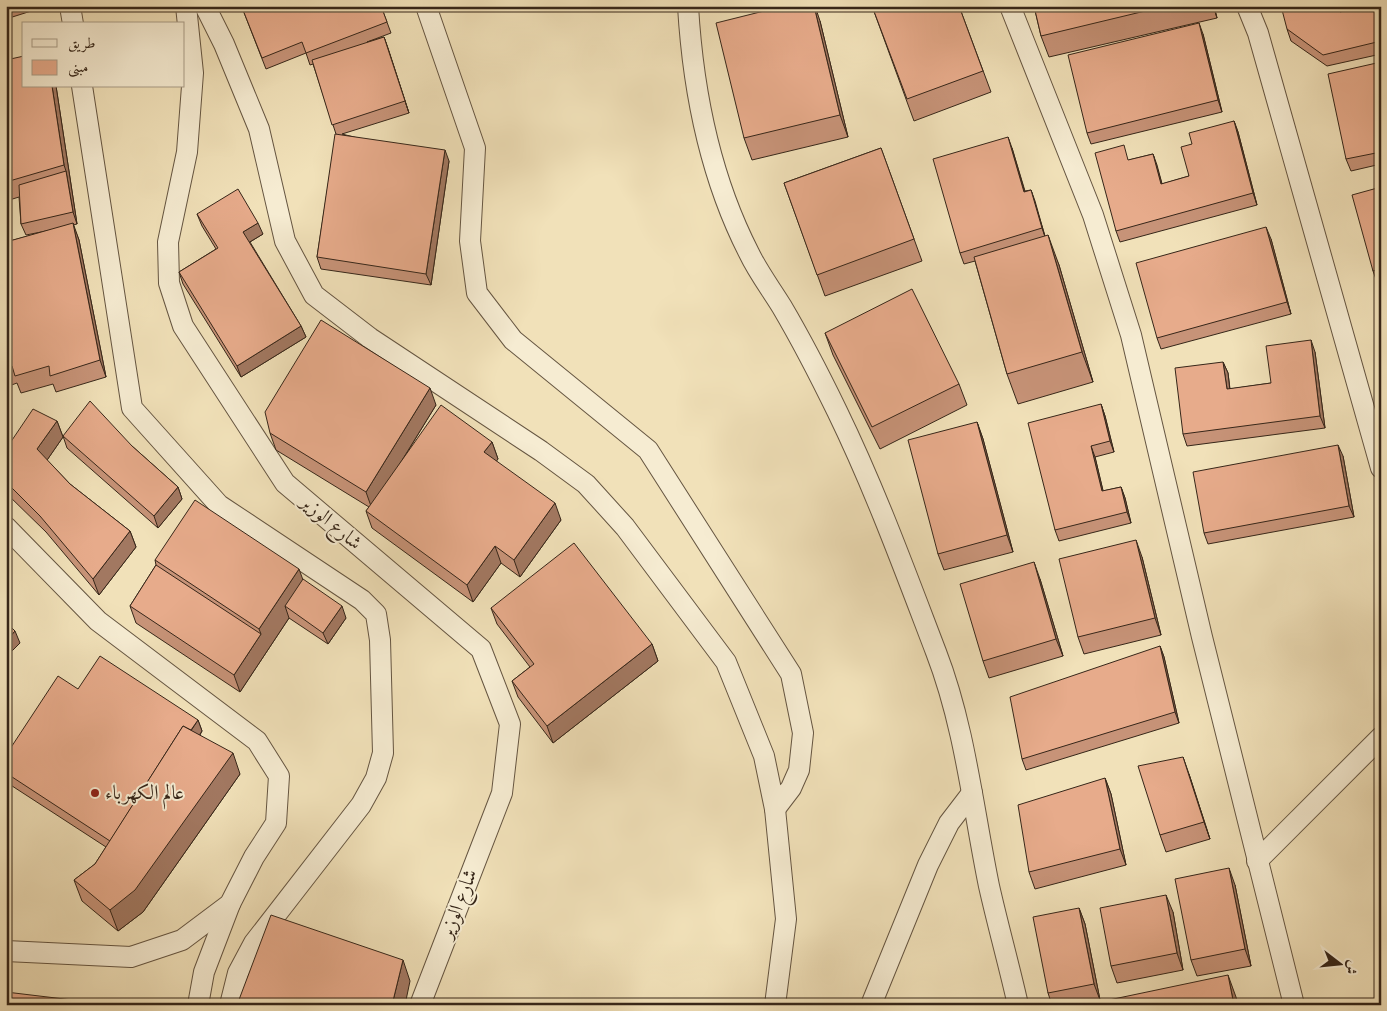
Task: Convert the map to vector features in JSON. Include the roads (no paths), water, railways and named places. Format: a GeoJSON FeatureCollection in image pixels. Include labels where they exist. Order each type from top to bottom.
{"type":"FeatureCollection","features":[{"type":"Feature","properties":{"kind":"street"},"geometry":{"type":"LineString","coordinates":[[70,6],[73,22]]}},
{"type":"Feature","properties":{"kind":"street","name":"شارع الوزير"},"geometry":{"type":"LineString","coordinates":[[186,6],[193,72],[187,152],[168,242],[169,283],[183,326],[285,483],[481,650],[510,724],[502,794],[420,1005]]}},
{"type":"Feature","properties":{"kind":"street"},"geometry":{"type":"LineString","coordinates":[[205,6],[224,44],[259,129],[285,241],[314,295],[370,338],[541,451],[586,484],[625,527],[726,662],[764,756],[775,809],[786,919],[775,1005]]}},
{"type":"Feature","properties":{"kind":"street"},"geometry":{"type":"LineString","coordinates":[[426,6],[475,148],[470,241],[477,293],[513,340],[648,450],[791,674],[803,733],[799,770],[791,788],[775,809]]}},
{"type":"Feature","properties":{"kind":"street"},"geometry":{"type":"LineString","coordinates":[[688,6],[692,58],[699,106],[711,154],[726,201],[749,253],[811,358],[863,468],[937,655],[958,719],[989,887],[1018,1005]]}},
{"type":"Feature","properties":{"kind":"street"},"geometry":{"type":"LineString","coordinates":[[1010,6],[1093,215],[1131,335],[1257,861],[1294,1005]]}},
{"type":"Feature","properties":{"kind":"street"},"geometry":{"type":"LineString","coordinates":[[1247,6],[1258,33],[1381,468]]}},
{"type":"Feature","properties":{"kind":"street"},"geometry":{"type":"LineString","coordinates":[[82,88],[132,408],[219,505],[362,600],[376,614],[380,640],[382,753],[376,778],[361,806],[254,943],[238,973],[230,1005]]}},
{"type":"Feature","properties":{"kind":"street"},"geometry":{"type":"LineString","coordinates":[[6,526],[98,621],[257,742],[279,776],[276,823],[254,857],[230,904],[204,972],[198,1005]]}},
{"type":"Feature","properties":{"kind":"street"},"geometry":{"type":"LineString","coordinates":[[1257,861],[1381,737]]}},
{"type":"Feature","properties":{"kind":"street"},"geometry":{"type":"LineString","coordinates":[[871,1005],[928,865],[949,823],[972,793]]}},
{"type":"Feature","properties":{"kind":"street"},"geometry":{"type":"LineString","coordinates":[[6,951],[131,957],[182,940],[230,904]]}},
{"type":"Feature","properties":{"kind":"place","name":"عالم الكهرباء"},"geometry":{"type":"Point","coordinates":[95,793]}}]}
